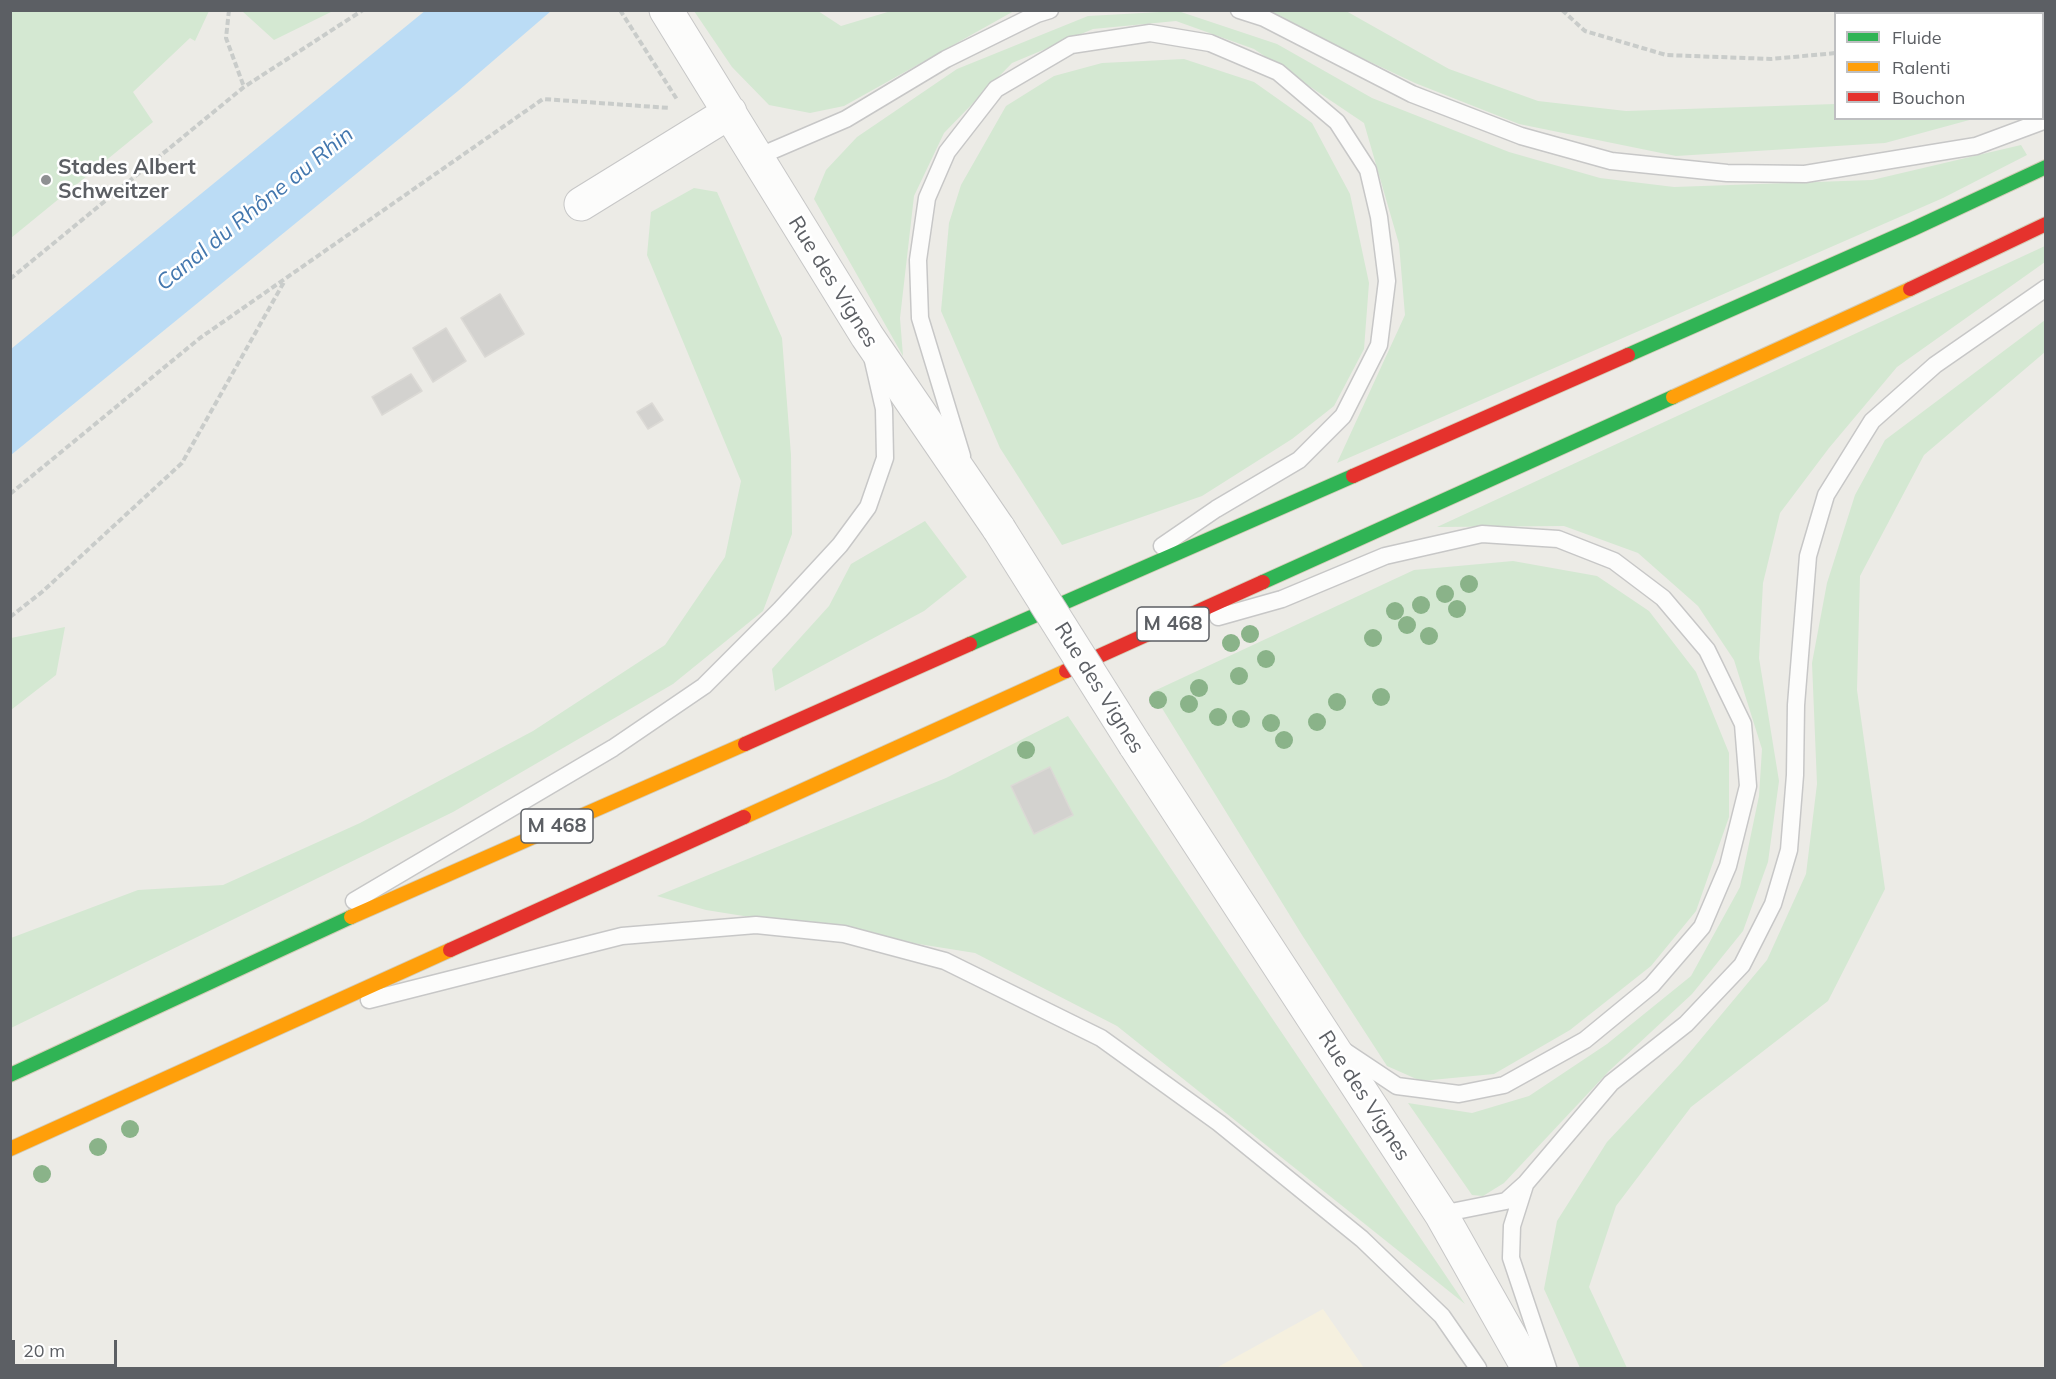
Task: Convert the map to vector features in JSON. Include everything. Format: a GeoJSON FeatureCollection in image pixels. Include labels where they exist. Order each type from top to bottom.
{"type":"FeatureCollection","features":[{"type":"Feature","properties":{"kind":"main road","name":"M 468"},"geometry":{"type":"LineString","coordinates":[[10,1075],[254,960],[1913,229],[2046,167]]}},
{"type":"Feature","properties":{"kind":"main road","name":"M 468"},"geometry":{"type":"LineString","coordinates":[[10,1149],[1892,298],[2046,225]]}},
{"type":"Feature","properties":{"kind":"street","name":"Rue des Vignes"},"geometry":{"type":"LineString","coordinates":[[666,10],[730,112],[755,158],[867,336],[999,529],[1135,745],[1441,1214],[1528,1368]]}},
{"type":"Feature","properties":{"kind":"street"},"geometry":{"type":"LineString","coordinates":[[581,204],[730,112]]}},
{"type":"Feature","properties":{"kind":"lane"},"geometry":{"type":"LineString","coordinates":[[755,158],[846,119],[946,59],[1037,14],[1050,10]]}},
{"type":"Feature","properties":{"kind":"lane"},"geometry":{"type":"LineString","coordinates":[[1239,10],[1264,18],[1412,94],[1521,136],[1611,161],[1727,173],[1805,174],[1976,146],[2046,120]]}},
{"type":"Feature","properties":{"kind":"lane"},"geometry":{"type":"LineString","coordinates":[[971,488],[920,318],[918,260],[927,198],[948,152],[996,89],[1071,45],[1149,33],[1210,43],[1278,72],[1337,122],[1368,170],[1379,216],[1387,281],[1379,345],[1342,416],[1299,460],[1216,509],[1106,584]]}},
{"type":"Feature","properties":{"kind":"lane"},"geometry":{"type":"LineString","coordinates":[[1441,1214],[1506,1200],[1526,1183],[1611,1083],[1686,1024],[1742,965],[1773,904],[1789,850],[1795,775],[1796,705],[1808,556],[1826,495],[1872,421],[1935,365],[2046,288]]}},
{"type":"Feature","properties":{"kind":"lane"},"geometry":{"type":"LineString","coordinates":[[254,960],[613,748],[704,686],[780,610],[840,545],[868,507],[885,458],[884,409],[867,336]]}},
{"type":"Feature","properties":{"kind":"lane"},"geometry":{"type":"LineString","coordinates":[[1145,637],[1281,599],[1385,556],[1482,534],[1558,539],[1614,561],[1663,598],[1707,650],[1743,724],[1748,786],[1728,866],[1702,927],[1652,985],[1585,1040],[1504,1085],[1459,1094],[1397,1086],[1326,1039]]}},
{"type":"Feature","properties":{"kind":"lane"},"geometry":{"type":"LineString","coordinates":[[298,1018],[622,936],[756,925],[844,934],[945,961],[1101,1038],[1219,1123],[1362,1239],[1442,1316],[1478,1368]]}},
{"type":"Feature","properties":{"kind":"lane"},"geometry":{"type":"LineString","coordinates":[[1526,1183],[1512,1226],[1511,1258],[1548,1368]]}},
{"type":"Feature","properties":{"kind":"path"},"geometry":{"type":"LineString","coordinates":[[229,10],[226,38],[244,87]]}},
{"type":"Feature","properties":{"kind":"path"},"geometry":{"type":"LineString","coordinates":[[10,279],[244,87],[363,10]]}},
{"type":"Feature","properties":{"kind":"path"},"geometry":{"type":"LineString","coordinates":[[1562,10],[1585,31],[1666,55],[1771,59],[1834,53]]}},
{"type":"Feature","properties":{"kind":"path"},"geometry":{"type":"LineString","coordinates":[[10,494],[201,338],[543,99],[672,108]]}},
{"type":"Feature","properties":{"kind":"path"},"geometry":{"type":"LineString","coordinates":[[10,617],[42,592],[182,464],[286,278]]}},
{"type":"Feature","properties":{"kind":"shaded area"},"geometry":{"type":"Polygon","coordinates":[[[1323,1309],[1364,1368],[1216,1368],[1323,1309]]]}},
{"type":"Feature","properties":{"kind":"green space","name":"Stades Albert Schweitzer"},"geometry":{"type":"Polygon","coordinates":[[[11,10],[209,11],[195,41],[190,38],[133,92],[153,122],[11,238],[11,10]]]}},
{"type":"Feature","properties":{"kind":"green space"},"geometry":{"type":"Polygon","coordinates":[[[243,10],[333,11],[274,40],[243,10]]]}},
{"type":"Feature","properties":{"kind":"green space"},"geometry":{"type":"Polygon","coordinates":[[[694,11],[818,11],[841,26],[891,11],[1014,11],[844,106],[810,113],[769,105],[732,67],[694,11]]]}},
{"type":"Feature","properties":{"kind":"green space"},"geometry":{"type":"Polygon","coordinates":[[[1178,11],[1277,44],[1372,98],[1509,152],[1600,178],[1674,187],[1872,180],[2021,145],[2027,155],[1943,198],[1337,463],[1405,315],[1399,244],[1364,123],[1254,49],[1176,21],[1093,29],[1012,63],[944,133],[914,196],[900,318],[903,356],[814,199],[826,170],[857,137],[957,69],[1088,16],[1178,11]]]}},
{"type":"Feature","properties":{"kind":"green space"},"geometry":{"type":"Polygon","coordinates":[[[1262,11],[1346,11],[1449,69],[1538,101],[1626,111],[1834,104],[1834,120],[1969,120],[1885,143],[1676,156],[1519,124],[1415,83],[1262,11]]]}},
{"type":"Feature","properties":{"kind":"green space"},"geometry":{"type":"Polygon","coordinates":[[[1184,59],[1254,82],[1312,123],[1350,194],[1369,283],[1364,349],[1334,406],[1292,439],[1202,496],[1062,545],[1000,448],[941,311],[949,223],[961,185],[1006,106],[1054,76],[1102,63],[1184,59]]]}},
{"type":"Feature","properties":{"kind":"green space"},"geometry":{"type":"Polygon","coordinates":[[[694,188],[717,192],[782,338],[791,455],[792,534],[763,611],[673,684],[453,812],[11,1028],[11,938],[138,890],[223,885],[360,823],[533,731],[665,645],[725,557],[741,481],[647,255],[651,212],[694,188]]]}},
{"type":"Feature","properties":{"kind":"green space"},"geometry":{"type":"Polygon","coordinates":[[[2045,246],[2045,262],[1897,367],[1829,448],[1780,513],[1763,583],[1759,658],[1779,781],[1768,862],[1743,931],[1692,994],[1609,1071],[1504,1183],[1483,1196],[1472,1195],[1408,1103],[1472,1113],[1529,1096],[1607,1044],[1691,976],[1740,887],[1759,796],[1762,749],[1734,660],[1698,606],[1638,553],[1564,526],[1437,527],[2045,246]]]}},
{"type":"Feature","properties":{"kind":"green space"},"geometry":{"type":"Polygon","coordinates":[[[2045,320],[2045,352],[1924,455],[1860,576],[1857,690],[1885,889],[1828,1001],[1691,1107],[1616,1206],[1589,1287],[1627,1368],[1580,1368],[1544,1289],[1557,1221],[1607,1142],[1680,1064],[1767,960],[1806,874],[1817,784],[1812,663],[1827,583],[1855,495],[1885,440],[2045,320]]]}},
{"type":"Feature","properties":{"kind":"green space"},"geometry":{"type":"Polygon","coordinates":[[[925,521],[967,577],[924,611],[775,691],[772,669],[829,606],[851,564],[925,521]]]}},
{"type":"Feature","properties":{"kind":"green space"},"geometry":{"type":"Polygon","coordinates":[[[1513,561],[1597,576],[1649,611],[1696,672],[1729,753],[1729,817],[1696,911],[1651,966],[1570,1030],[1494,1074],[1421,1081],[1387,1066],[1302,935],[1152,692],[1414,570],[1513,561]]]}},
{"type":"Feature","properties":{"kind":"green space"},"geometry":{"type":"Polygon","coordinates":[[[65,627],[56,675],[11,710],[11,638],[65,627]]]}},
{"type":"Feature","properties":{"kind":"green space"},"geometry":{"type":"Polygon","coordinates":[[[1068,716],[1465,1304],[1117,1026],[975,953],[706,910],[657,896],[946,778],[1068,716]]]}},
{"type":"Feature","properties":{"kind":"water","name":"Canal du Rhône au Rhin"},"geometry":{"type":"Polygon","coordinates":[[[426,10],[551,11],[458,91],[11,455],[11,349],[426,10]]]}},
{"type":"Feature","properties":{"kind":"building"},"geometry":{"type":"Polygon","coordinates":[[[500,294],[524,334],[485,357],[461,318],[500,294]]]}},
{"type":"Feature","properties":{"kind":"building"},"geometry":{"type":"Polygon","coordinates":[[[446,328],[466,361],[433,382],[413,348],[446,328]]]}},
{"type":"Feature","properties":{"kind":"building"},"geometry":{"type":"Polygon","coordinates":[[[411,374],[422,391],[382,415],[372,397],[411,374]]]}},
{"type":"Feature","properties":{"kind":"building"},"geometry":{"type":"Polygon","coordinates":[[[652,403],[663,420],[648,429],[637,412],[652,403]]]}},
{"type":"Feature","properties":{"kind":"building"},"geometry":{"type":"Polygon","coordinates":[[[1050,767],[1073,815],[1034,834],[1011,786],[1050,767]]]}},
{"type":"Feature","properties":{"kind":"traffic: fast"},"geometry":{"type":"LineString","coordinates":[[1628,355],[1913,229],[2046,167]]}},
{"type":"Feature","properties":{"kind":"traffic: fast"},"geometry":{"type":"LineString","coordinates":[[1263,582],[1673,397]]}},
{"type":"Feature","properties":{"kind":"traffic: fast"},"geometry":{"type":"LineString","coordinates":[[970,644],[1353,476]]}},
{"type":"Feature","properties":{"kind":"traffic: fast"},"geometry":{"type":"LineString","coordinates":[[10,1075],[351,917]]}},
{"type":"Feature","properties":{"kind":"traffic: slow"},"geometry":{"type":"LineString","coordinates":[[1673,397],[1910,289]]}},
{"type":"Feature","properties":{"kind":"traffic: slow"},"geometry":{"type":"LineString","coordinates":[[744,817],[1066,671]]}},
{"type":"Feature","properties":{"kind":"traffic: slow"},"geometry":{"type":"LineString","coordinates":[[351,917],[745,744]]}},
{"type":"Feature","properties":{"kind":"traffic: slow"},"geometry":{"type":"LineString","coordinates":[[10,1149],[450,950]]}},
{"type":"Feature","properties":{"kind":"traffic: jam"},"geometry":{"type":"LineString","coordinates":[[1910,289],[2046,224]]}},
{"type":"Feature","properties":{"kind":"traffic: jam"},"geometry":{"type":"LineString","coordinates":[[1353,476],[1628,355]]}},
{"type":"Feature","properties":{"kind":"traffic: jam"},"geometry":{"type":"LineString","coordinates":[[1066,671],[1263,582]]}},
{"type":"Feature","properties":{"kind":"traffic: jam"},"geometry":{"type":"LineString","coordinates":[[745,744],[970,644]]}},
{"type":"Feature","properties":{"kind":"traffic: jam"},"geometry":{"type":"LineString","coordinates":[[450,950],[744,817]]}},
{"type":"Feature","properties":{"kind":"place","name":"Stades Albert Schweitzer"},"geometry":{"type":"Point","coordinates":[46,180]}}]}
